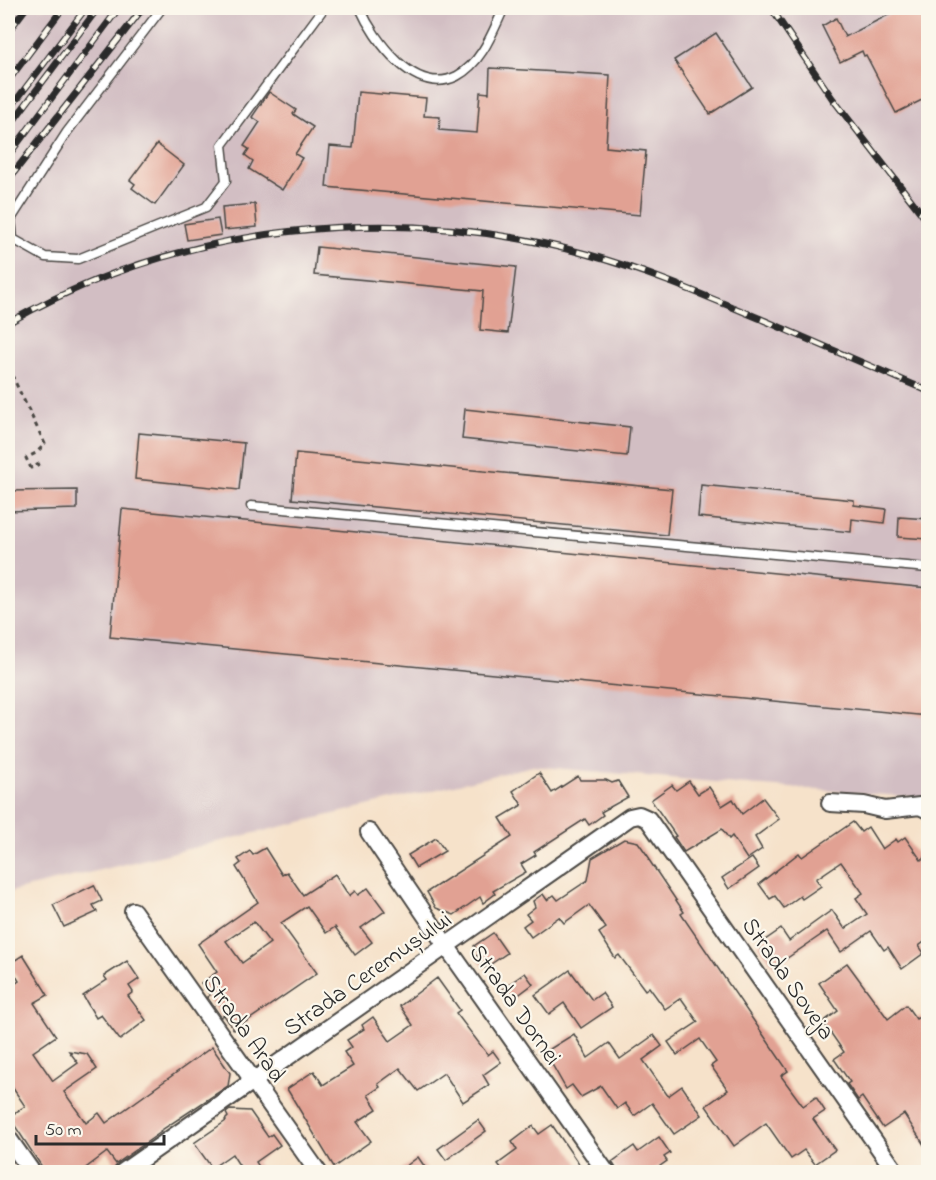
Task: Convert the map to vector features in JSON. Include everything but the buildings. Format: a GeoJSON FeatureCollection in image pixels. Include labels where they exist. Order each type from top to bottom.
{"type":"FeatureCollection","features":[{"type":"Feature","properties":{"kind":"street"},"geometry":{"type":"LineString","coordinates":[[830,803],[864,805],[885,810],[920,806],[928,810]]}},
{"type":"Feature","properties":{"kind":"street","name":"Strada Ceremușului"},"geometry":{"type":"LineString","coordinates":[[123,1173],[630,817],[639,815]]}},
{"type":"Feature","properties":{"kind":"street","name":"Strada Soveja"},"geometry":{"type":"LineString","coordinates":[[639,815],[648,819],[896,1173]]}},
{"type":"Feature","properties":{"kind":"street","name":"Strada Dornei"},"geometry":{"type":"LineString","coordinates":[[369,832],[606,1173]]}},
{"type":"Feature","properties":{"kind":"street","name":"Strada Arad"},"geometry":{"type":"LineString","coordinates":[[133,911],[318,1173]]}},
{"type":"Feature","properties":{"kind":"street"},"geometry":{"type":"LineString","coordinates":[[8,1138],[32,1173]]}},
{"type":"Feature","properties":{"kind":"lane"},"geometry":{"type":"LineString","coordinates":[[162,8],[67,132],[11,219],[13,239],[45,257],[78,259],[206,207],[226,181],[222,145],[324,8]]}},
{"type":"Feature","properties":{"kind":"lane"},"geometry":{"type":"LineString","coordinates":[[360,8],[368,25],[405,69],[427,80],[442,80],[457,76],[466,69],[487,43],[504,8]]}},
{"type":"Feature","properties":{"kind":"lane"},"geometry":{"type":"LineString","coordinates":[[251,506],[928,568]]}},
{"type":"Feature","properties":{"kind":"path"},"geometry":{"type":"LineString","coordinates":[[8,368],[45,444],[36,453],[26,458],[31,468],[43,462]]}},
{"type":"Feature","properties":{"kind":"shaded area"},"geometry":{"type":"Polygon","coordinates":[[[8,8],[928,8],[928,798],[533,766],[8,894],[8,8]]]}},
{"type":"Feature","properties":{"kind":"railway"},"geometry":{"type":"LineString","coordinates":[[8,32],[26,8]]}},
{"type":"Feature","properties":{"kind":"railway"},"geometry":{"type":"LineString","coordinates":[[8,81],[63,8]]}},
{"type":"Feature","properties":{"kind":"railway"},"geometry":{"type":"LineString","coordinates":[[8,111],[86,8]]}},
{"type":"Feature","properties":{"kind":"railway"},"geometry":{"type":"LineString","coordinates":[[8,128],[98,8]]}},
{"type":"Feature","properties":{"kind":"railway"},"geometry":{"type":"LineString","coordinates":[[8,156],[119,8]]}},
{"type":"Feature","properties":{"kind":"railway"},"geometry":{"type":"LineString","coordinates":[[8,180],[143,8]]}},
{"type":"Feature","properties":{"kind":"railway"},"geometry":{"type":"LineString","coordinates":[[771,8],[832,98],[928,222]]}},
{"type":"Feature","properties":{"kind":"railway"},"geometry":{"type":"LineString","coordinates":[[8,323],[75,289],[144,263],[216,244],[290,232],[364,226],[439,228],[513,238],[586,254],[632,268],[723,303],[928,391]]}}]}
